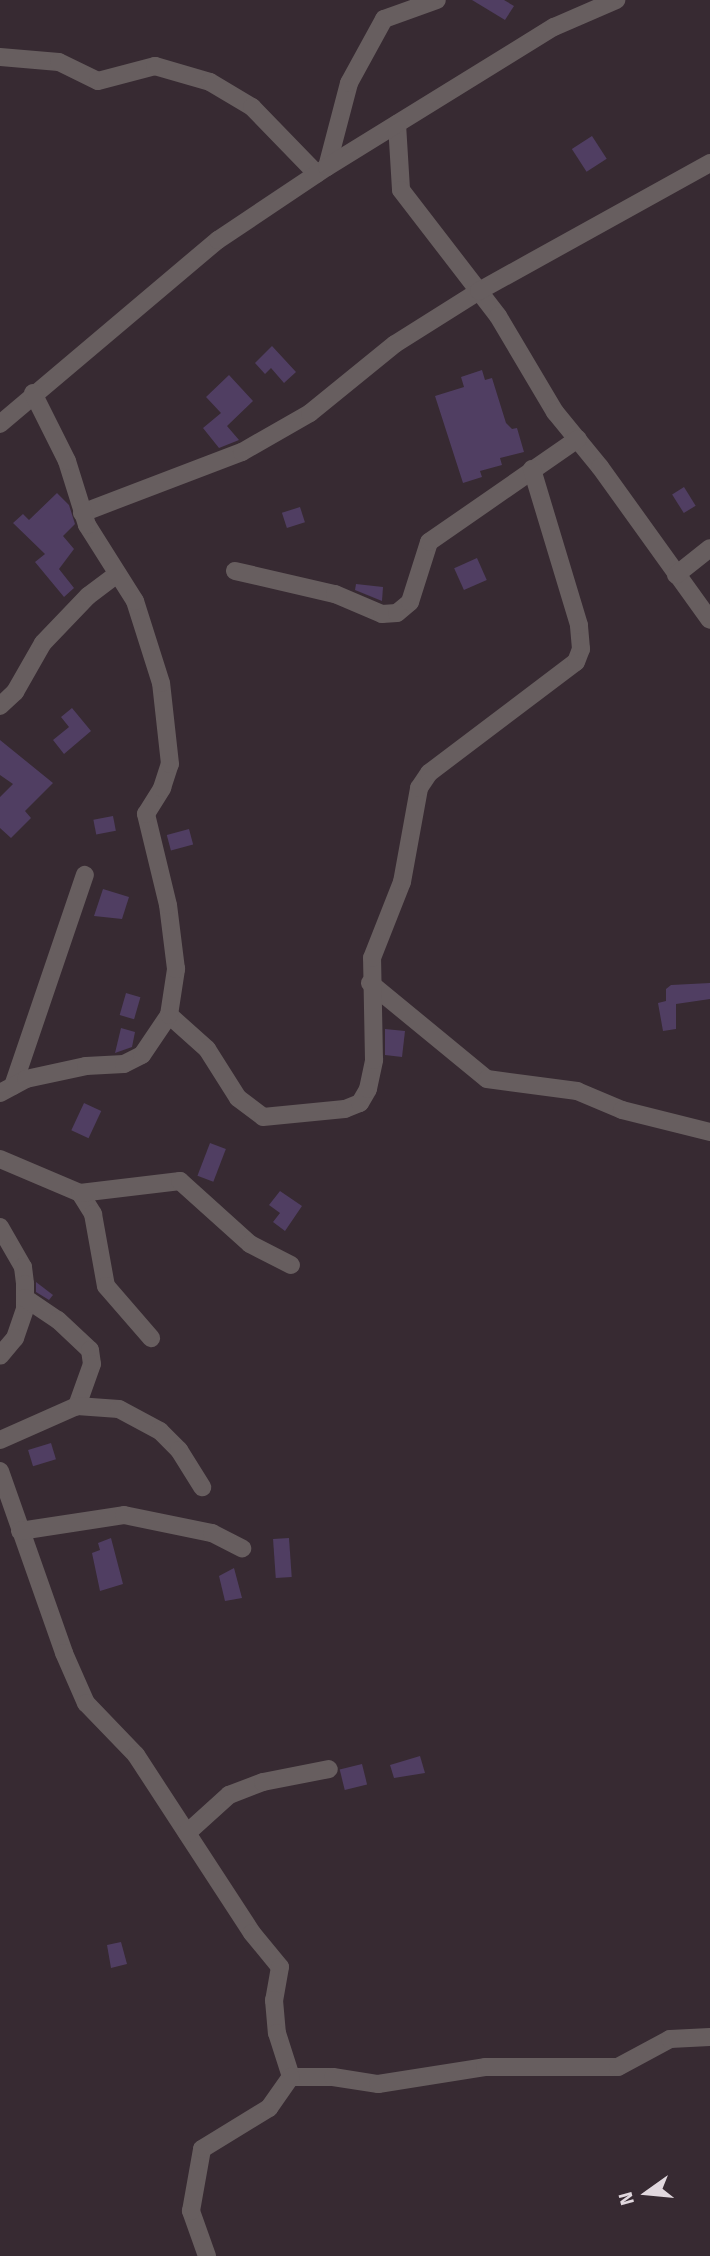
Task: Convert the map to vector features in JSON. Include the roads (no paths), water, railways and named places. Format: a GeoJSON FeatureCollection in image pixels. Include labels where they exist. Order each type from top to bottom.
{"type":"FeatureCollection","features":[{"type":"Feature","properties":{"kind":"street"},"geometry":{"type":"LineString","coordinates":[[322,170],[349,83],[384,19],[394,5],[437,0]]}},
{"type":"Feature","properties":{"kind":"street"},"geometry":{"type":"LineString","coordinates":[[0,424],[33,393],[218,240],[322,170],[554,27],[616,0]]}},
{"type":"Feature","properties":{"kind":"street"},"geometry":{"type":"LineString","coordinates":[[0,57],[59,62],[98,81],[155,66],[210,82],[252,107],[322,170]]}},
{"type":"Feature","properties":{"kind":"street"},"geometry":{"type":"LineString","coordinates":[[397,124],[401,190],[479,291],[555,412],[578,439],[710,620]]}},
{"type":"Feature","properties":{"kind":"street"},"geometry":{"type":"LineString","coordinates":[[82,513],[242,452],[310,413],[394,344],[479,291],[710,163]]}},
{"type":"Feature","properties":{"kind":"street"},"geometry":{"type":"LineString","coordinates":[[6,1090],[59,1071],[134,1061],[153,1044],[169,1016],[176,969],[174,937],[146,814],[162,788],[170,764],[168,717],[140,615],[82,513],[67,461],[33,393]]}},
{"type":"Feature","properties":{"kind":"street"},"geometry":{"type":"LineString","coordinates":[[235,571],[335,594],[365,609],[397,613],[410,602],[429,542],[578,439]]}},
{"type":"Feature","properties":{"kind":"street"},"geometry":{"type":"LineString","coordinates":[[169,1016],[207,1049],[238,1098],[263,1117],[345,1110],[360,1103],[373,1070],[370,983],[372,958],[402,883],[422,783],[576,662],[581,649],[579,625],[533,469]]}},
{"type":"Feature","properties":{"kind":"street"},"geometry":{"type":"LineString","coordinates":[[676,575],[710,548]]}},
{"type":"Feature","properties":{"kind":"street"},"geometry":{"type":"LineString","coordinates":[[0,706],[15,692],[43,643],[88,596],[117,574]]}},
{"type":"Feature","properties":{"kind":"street"},"geometry":{"type":"LineString","coordinates":[[6,1090],[85,875]]}},
{"type":"Feature","properties":{"kind":"street"},"geometry":{"type":"LineString","coordinates":[[370,983],[486,1079],[577,1091],[622,1110],[710,1132]]}},
{"type":"Feature","properties":{"kind":"street"},"geometry":{"type":"LineString","coordinates":[[0,1159],[80,1193],[180,1181],[250,1244],[291,1265]]}},
{"type":"Feature","properties":{"kind":"street"},"geometry":{"type":"LineString","coordinates":[[80,1193],[93,1214],[106,1286],[150,1338]]}},
{"type":"Feature","properties":{"kind":"street"},"geometry":{"type":"LineString","coordinates":[[0,1227],[23,1267],[25,1298],[15,1338],[0,1356]]}},
{"type":"Feature","properties":{"kind":"street"},"geometry":{"type":"LineString","coordinates":[[25,1298],[58,1320],[90,1350],[92,1364],[77,1406]]}},
{"type":"Feature","properties":{"kind":"street"},"geometry":{"type":"LineString","coordinates":[[0,1440],[77,1406],[119,1409],[143,1419],[179,1450],[202,1487]]}},
{"type":"Feature","properties":{"kind":"street"},"geometry":{"type":"LineString","coordinates":[[0,1471],[20,1531],[86,1703],[135,1755],[280,1967],[274,2000],[277,2033],[291,2077]]}},
{"type":"Feature","properties":{"kind":"street"},"geometry":{"type":"LineString","coordinates":[[20,1531],[124,1516],[192,1528],[242,1548]]}},
{"type":"Feature","properties":{"kind":"street"},"geometry":{"type":"LineString","coordinates":[[187,1833],[229,1795],[263,1782],[329,1769]]}},
{"type":"Feature","properties":{"kind":"street"},"geometry":{"type":"LineString","coordinates":[[291,2077],[333,2077],[378,2084],[485,2067],[618,2067],[670,2039],[710,2037]]}},
{"type":"Feature","properties":{"kind":"street"},"geometry":{"type":"LineString","coordinates":[[207,2256],[191,2211],[202,2149],[269,2108],[291,2077]]}}]}
